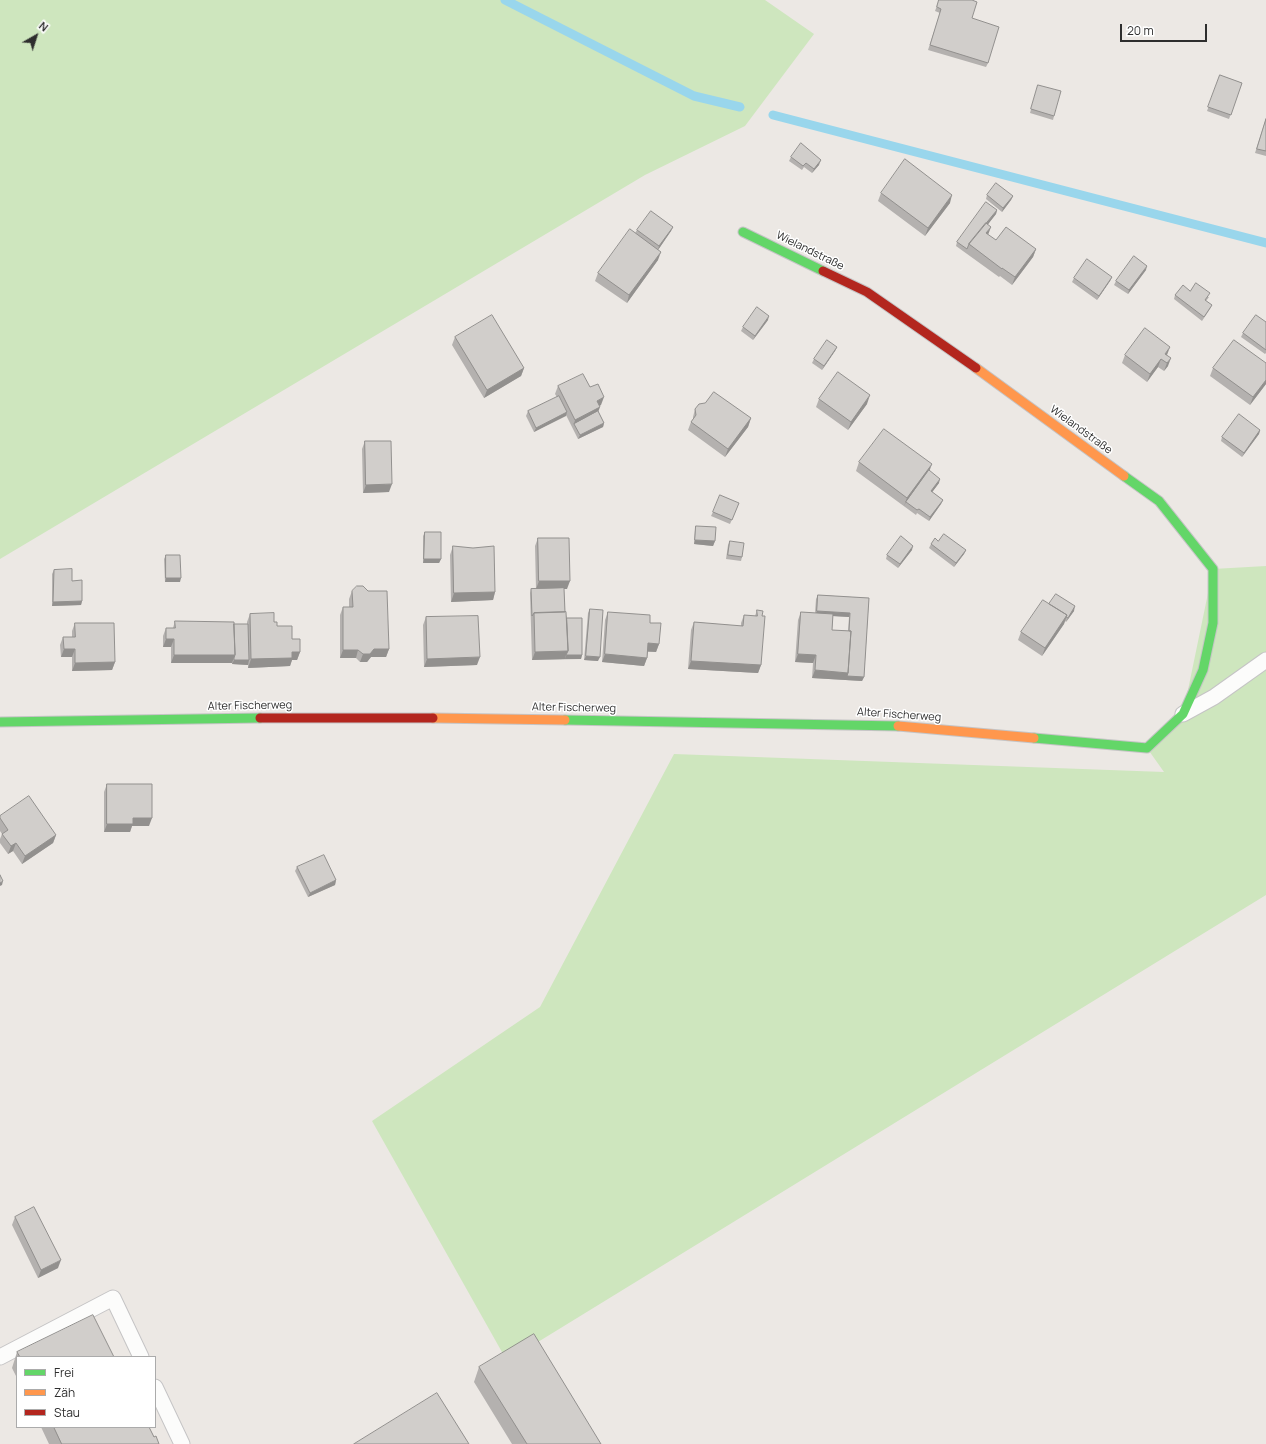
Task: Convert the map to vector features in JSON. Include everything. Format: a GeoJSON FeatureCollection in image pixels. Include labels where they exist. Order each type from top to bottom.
{"type":"FeatureCollection","features":[{"type":"Feature","properties":{"kind":"street","name":"Wielandstraße"},"geometry":{"type":"LineString","coordinates":[[743,232],[867,292],[995,382],[1159,501],[1213,569],[1213,623],[1204,670],[1183,714],[1147,748]]}},
{"type":"Feature","properties":{"kind":"street","name":"Alter Fischerweg"},"geometry":{"type":"LineString","coordinates":[[0,722],[342,717],[884,724],[1147,748]]}},
{"type":"Feature","properties":{"kind":"lane"},"geometry":{"type":"LineString","coordinates":[[1183,714],[1214,697],[1266,660]]}},
{"type":"Feature","properties":{"kind":"lane"},"geometry":{"type":"LineString","coordinates":[[0,1357],[112,1298],[141,1356]]}},
{"type":"Feature","properties":{"kind":"lane"},"geometry":{"type":"LineString","coordinates":[[156,1389],[182,1444]]}},
{"type":"Feature","properties":{"kind":"green space"},"geometry":{"type":"Polygon","coordinates":[[[0,0],[765,0],[814,34],[745,126],[645,175],[0,559],[0,0]]]}},
{"type":"Feature","properties":{"kind":"green space"},"geometry":{"type":"Polygon","coordinates":[[[1266,566],[1266,895],[507,1361],[372,1121],[540,1007],[674,754],[1164,772],[1147,748],[1183,714],[1213,569],[1266,566]]]}},
{"type":"Feature","properties":{"kind":"building"},"geometry":{"type":"Polygon","coordinates":[[[939,0],[972,0],[977,2],[972,18],[999,27],[988,63],[930,45],[941,9],[937,7],[939,0]]]}},
{"type":"Feature","properties":{"kind":"building"},"geometry":{"type":"Polygon","coordinates":[[[1220,75],[1242,83],[1231,115],[1208,107],[1220,75]]]}},
{"type":"Feature","properties":{"kind":"building"},"geometry":{"type":"Polygon","coordinates":[[[1038,85],[1061,91],[1054,116],[1031,109],[1038,85]]]}},
{"type":"Feature","properties":{"kind":"building"},"geometry":{"type":"Polygon","coordinates":[[[1266,119],[1266,151],[1257,149],[1266,119]]]}},
{"type":"Feature","properties":{"kind":"building"},"geometry":{"type":"Polygon","coordinates":[[[801,143],[821,160],[814,169],[806,163],[803,166],[791,157],[801,143]]]}},
{"type":"Feature","properties":{"kind":"building"},"geometry":{"type":"Polygon","coordinates":[[[905,159],[952,195],[928,228],[881,193],[905,159]]]}},
{"type":"Feature","properties":{"kind":"building"},"geometry":{"type":"Polygon","coordinates":[[[996,183],[1013,196],[1003,208],[987,195],[996,183]]]}},
{"type":"Feature","properties":{"kind":"building"},"geometry":{"type":"Polygon","coordinates":[[[986,202],[997,210],[969,244],[967,249],[957,242],[986,202]]]}},
{"type":"Feature","properties":{"kind":"building"},"geometry":{"type":"Polygon","coordinates":[[[651,211],[673,227],[659,246],[637,230],[651,211]]]}},
{"type":"Feature","properties":{"kind":"building"},"geometry":{"type":"Polygon","coordinates":[[[986,223],[991,227],[986,233],[996,240],[1006,227],[1036,249],[1015,277],[969,244],[986,223]]]}},
{"type":"Feature","properties":{"kind":"building"},"geometry":{"type":"Polygon","coordinates":[[[630,229],[661,252],[629,295],[598,273],[630,229]]]}},
{"type":"Feature","properties":{"kind":"building"},"geometry":{"type":"Polygon","coordinates":[[[1134,256],[1147,266],[1129,290],[1116,281],[1134,256]]]}},
{"type":"Feature","properties":{"kind":"building"},"geometry":{"type":"Polygon","coordinates":[[[1087,259],[1112,277],[1099,296],[1074,278],[1087,259]]]}},
{"type":"Feature","properties":{"kind":"building"},"geometry":{"type":"Polygon","coordinates":[[[1196,283],[1210,293],[1205,300],[1212,305],[1204,317],[1175,295],[1183,285],[1190,291],[1196,283]]]}},
{"type":"Feature","properties":{"kind":"building"},"geometry":{"type":"Polygon","coordinates":[[[757,307],[769,316],[755,336],[743,327],[757,307]]]}},
{"type":"Feature","properties":{"kind":"building"},"geometry":{"type":"Polygon","coordinates":[[[492,315],[524,368],[487,390],[455,337],[492,315]]]}},
{"type":"Feature","properties":{"kind":"building"},"geometry":{"type":"Polygon","coordinates":[[[1256,315],[1266,322],[1266,350],[1243,333],[1256,315]]]}},
{"type":"Feature","properties":{"kind":"building"},"geometry":{"type":"Polygon","coordinates":[[[1145,328],[1170,347],[1165,354],[1171,358],[1167,363],[1161,359],[1150,374],[1125,355],[1145,328]]]}},
{"type":"Feature","properties":{"kind":"building"},"geometry":{"type":"Polygon","coordinates":[[[827,340],[837,347],[824,366],[814,359],[827,340]]]}},
{"type":"Feature","properties":{"kind":"building"},"geometry":{"type":"Polygon","coordinates":[[[1234,340],[1266,363],[1266,380],[1253,397],[1213,368],[1234,340]]]}},
{"type":"Feature","properties":{"kind":"building"},"geometry":{"type":"Polygon","coordinates":[[[838,372],[870,395],[851,422],[819,399],[838,372]]]}},
{"type":"Feature","properties":{"kind":"building"},"geometry":{"type":"Polygon","coordinates":[[[583,374],[590,387],[598,384],[604,397],[597,401],[600,407],[575,420],[558,386],[583,374]]]}},
{"type":"Feature","properties":{"kind":"building"},"geometry":{"type":"Polygon","coordinates":[[[714,392],[751,418],[728,449],[691,422],[696,415],[695,409],[699,404],[705,403],[714,392]]]}},
{"type":"Feature","properties":{"kind":"building"},"geometry":{"type":"Polygon","coordinates":[[[559,396],[567,412],[536,428],[528,411],[559,396]]]}},
{"type":"Feature","properties":{"kind":"building"},"geometry":{"type":"Polygon","coordinates":[[[598,411],[604,423],[580,435],[574,424],[598,411]]]}},
{"type":"Feature","properties":{"kind":"building"},"geometry":{"type":"Polygon","coordinates":[[[1239,414],[1260,430],[1244,453],[1222,437],[1239,414]]]}},
{"type":"Feature","properties":{"kind":"building"},"geometry":{"type":"Polygon","coordinates":[[[884,429],[932,464],[907,498],[859,462],[884,429]]]}},
{"type":"Feature","properties":{"kind":"building"},"geometry":{"type":"Polygon","coordinates":[[[365,441],[391,441],[392,484],[366,485],[365,441]]]}},
{"type":"Feature","properties":{"kind":"building"},"geometry":{"type":"Polygon","coordinates":[[[929,470],[940,479],[931,491],[943,500],[930,517],[906,502],[929,470]]]}},
{"type":"Feature","properties":{"kind":"building"},"geometry":{"type":"Polygon","coordinates":[[[720,495],[739,503],[732,520],[713,512],[720,495]]]}},
{"type":"Feature","properties":{"kind":"building"},"geometry":{"type":"Polygon","coordinates":[[[696,526],[716,527],[715,541],[695,540],[696,526]]]}},
{"type":"Feature","properties":{"kind":"building"},"geometry":{"type":"Polygon","coordinates":[[[425,532],[441,532],[441,559],[424,559],[425,532]]]}},
{"type":"Feature","properties":{"kind":"building"},"geometry":{"type":"Polygon","coordinates":[[[944,534],[966,550],[956,563],[931,544],[935,538],[938,541],[944,534]]]}},
{"type":"Feature","properties":{"kind":"building"},"geometry":{"type":"Polygon","coordinates":[[[901,536],[913,546],[900,564],[887,555],[901,536]]]}},
{"type":"Feature","properties":{"kind":"building"},"geometry":{"type":"Polygon","coordinates":[[[538,538],[569,538],[570,581],[539,581],[538,538]]]}},
{"type":"Feature","properties":{"kind":"building"},"geometry":{"type":"Polygon","coordinates":[[[730,541],[744,543],[742,557],[728,555],[730,541]]]}},
{"type":"Feature","properties":{"kind":"building"},"geometry":{"type":"Polygon","coordinates":[[[453,546],[473,548],[494,546],[495,592],[454,593],[453,546]]]}},
{"type":"Feature","properties":{"kind":"building"},"geometry":{"type":"Polygon","coordinates":[[[166,555],[180,555],[181,578],[166,578],[166,555]]]}},
{"type":"Feature","properties":{"kind":"building"},"geometry":{"type":"Polygon","coordinates":[[[72,569],[72,581],[82,580],[82,601],[53,602],[54,570],[72,569]]]}},
{"type":"Feature","properties":{"kind":"building"},"geometry":{"type":"Polygon","coordinates":[[[357,586],[363,586],[368,591],[387,591],[389,649],[374,649],[370,654],[363,654],[358,650],[343,650],[343,607],[353,607],[352,591],[357,586]]]}},
{"type":"Feature","properties":{"kind":"building"},"geometry":{"type":"Polygon","coordinates":[[[564,588],[565,612],[534,613],[532,616],[531,589],[564,588]]]}},
{"type":"Feature","properties":{"kind":"building"},"geometry":{"type":"Polygon","coordinates":[[[1056,594],[1075,606],[1068,618],[1066,617],[1067,615],[1049,604],[1056,594]]]}},
{"type":"Feature","properties":{"kind":"building"},"geometry":{"type":"Polygon","coordinates":[[[818,595],[869,598],[864,677],[847,676],[851,631],[849,631],[850,613],[817,611],[818,595]]]}},
{"type":"Feature","properties":{"kind":"building"},"geometry":{"type":"Polygon","coordinates":[[[1043,600],[1067,615],[1045,648],[1021,632],[1043,600]]]}},
{"type":"Feature","properties":{"kind":"building"},"geometry":{"type":"Polygon","coordinates":[[[590,609],[603,610],[600,657],[586,656],[590,609]]]}},
{"type":"Feature","properties":{"kind":"building"},"geometry":{"type":"Polygon","coordinates":[[[757,610],[763,611],[762,616],[765,616],[761,665],[691,661],[694,622],[743,626],[744,615],[757,616],[757,610]]]}},
{"type":"Feature","properties":{"kind":"building"},"geometry":{"type":"Polygon","coordinates":[[[566,612],[568,651],[535,652],[534,613],[566,612]]]}},
{"type":"Feature","properties":{"kind":"building"},"geometry":{"type":"Polygon","coordinates":[[[608,612],[650,615],[650,623],[661,623],[659,644],[648,643],[647,658],[605,654],[608,612]]]}},
{"type":"Feature","properties":{"kind":"building"},"geometry":{"type":"Polygon","coordinates":[[[801,612],[833,614],[832,630],[851,631],[848,673],[815,670],[816,655],[798,654],[801,612]]]}},
{"type":"Feature","properties":{"kind":"building"},"geometry":{"type":"Polygon","coordinates":[[[274,613],[274,622],[277,622],[277,626],[292,626],[292,639],[300,639],[300,652],[292,652],[292,658],[251,659],[250,614],[274,613]]]}},
{"type":"Feature","properties":{"kind":"building"},"geometry":{"type":"Polygon","coordinates":[[[478,616],[480,657],[427,659],[426,617],[478,616]]]}},
{"type":"Feature","properties":{"kind":"building"},"geometry":{"type":"Polygon","coordinates":[[[567,618],[582,618],[582,655],[566,655],[568,651],[567,618]]]}},
{"type":"Feature","properties":{"kind":"building"},"geometry":{"type":"Polygon","coordinates":[[[175,621],[234,622],[235,655],[174,655],[174,639],[166,639],[166,628],[175,628],[175,621]]]}},
{"type":"Feature","properties":{"kind":"building"},"geometry":{"type":"Polygon","coordinates":[[[75,623],[114,623],[115,662],[75,663],[75,649],[64,649],[63,637],[75,637],[75,623]]]}},
{"type":"Feature","properties":{"kind":"building"},"geometry":{"type":"Polygon","coordinates":[[[234,624],[248,624],[249,660],[234,660],[234,624]]]}},
{"type":"Feature","properties":{"kind":"building"},"geometry":{"type":"Polygon","coordinates":[[[107,784],[152,784],[152,818],[133,818],[133,824],[107,824],[107,784]]]}},
{"type":"Feature","properties":{"kind":"building"},"geometry":{"type":"Polygon","coordinates":[[[29,796],[56,835],[25,856],[16,843],[11,846],[2,834],[8,830],[0,816],[29,796]]]}},
{"type":"Feature","properties":{"kind":"building"},"geometry":{"type":"Polygon","coordinates":[[[324,855],[336,880],[310,893],[297,867],[324,855]]]}},
{"type":"Feature","properties":{"kind":"building"},"geometry":{"type":"Polygon","coordinates":[[[0,875],[3,881],[0,883],[0,875]]]}},
{"type":"Feature","properties":{"kind":"building"},"geometry":{"type":"Polygon","coordinates":[[[34,1207],[61,1260],[41,1270],[15,1217],[34,1207]]]}},
{"type":"Feature","properties":{"kind":"building"},"geometry":{"type":"Polygon","coordinates":[[[93,1315],[114,1356],[19,1356],[17,1352],[93,1315]]]}},
{"type":"Feature","properties":{"kind":"building"},"geometry":{"type":"Polygon","coordinates":[[[534,1334],[601,1444],[527,1444],[479,1367],[534,1334]]]}},
{"type":"Feature","properties":{"kind":"building"},"geometry":{"type":"Polygon","coordinates":[[[437,1393],[469,1444],[354,1444],[437,1393]]]}},
{"type":"Feature","properties":{"kind":"building"},"geometry":{"type":"Polygon","coordinates":[[[54,1428],[150,1428],[154,1437],[156,1436],[159,1444],[62,1444],[54,1428]]]}},
{"type":"Feature","properties":{"kind":"waterway"},"geometry":{"type":"LineString","coordinates":[[505,0],[694,96],[740,107]]}},
{"type":"Feature","properties":{"kind":"waterway"},"geometry":{"type":"LineString","coordinates":[[773,115],[1266,243]]}},
{"type":"Feature","properties":{"kind":"traffic: fast"},"geometry":{"type":"LineString","coordinates":[[743,232],[823,271]]}},
{"type":"Feature","properties":{"kind":"traffic: fast"},"geometry":{"type":"LineString","coordinates":[[1034,738],[1147,748],[1183,714],[1203,670],[1213,623],[1213,569],[1159,501],[1124,476]]}},
{"type":"Feature","properties":{"kind":"traffic: fast"},"geometry":{"type":"LineString","coordinates":[[0,722],[260,718]]}},
{"type":"Feature","properties":{"kind":"traffic: fast"},"geometry":{"type":"LineString","coordinates":[[565,720],[898,726]]}},
{"type":"Feature","properties":{"kind":"traffic: slow"},"geometry":{"type":"LineString","coordinates":[[976,368],[1124,476]]}},
{"type":"Feature","properties":{"kind":"traffic: slow"},"geometry":{"type":"LineString","coordinates":[[433,718],[565,720]]}},
{"type":"Feature","properties":{"kind":"traffic: slow"},"geometry":{"type":"LineString","coordinates":[[898,726],[1034,738]]}},
{"type":"Feature","properties":{"kind":"traffic: jam"},"geometry":{"type":"LineString","coordinates":[[823,271],[867,292],[976,368]]}},
{"type":"Feature","properties":{"kind":"traffic: jam"},"geometry":{"type":"LineString","coordinates":[[260,718],[433,718]]}}]}
